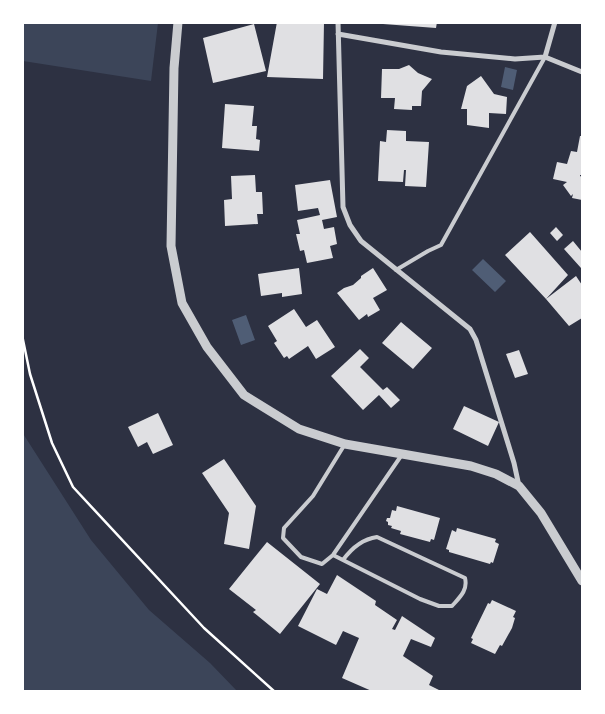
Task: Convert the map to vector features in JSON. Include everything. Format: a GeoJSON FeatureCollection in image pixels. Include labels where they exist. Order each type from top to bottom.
{"type":"FeatureCollection","features":[{"type":"Feature","properties":{"kind":"street"},"geometry":{"type":"LineString","coordinates":[[178,22],[174,68],[171,246],[182,303],[207,347],[244,395],[299,429],[345,444],[471,466],[496,474],[519,486],[579,567],[582,581]]}},
{"type":"Feature","properties":{"kind":"street"},"geometry":{"type":"LineString","coordinates":[[338,22],[343,207],[350,225],[362,241],[470,329],[476,340],[514,463],[519,486]]}},
{"type":"Feature","properties":{"kind":"street"},"geometry":{"type":"LineString","coordinates":[[545,57],[555,22]]}},
{"type":"Feature","properties":{"kind":"street"},"geometry":{"type":"LineString","coordinates":[[338,34],[441,52],[515,59],[545,57],[582,72]]}},
{"type":"Feature","properties":{"kind":"lane"},"geometry":{"type":"LineString","coordinates":[[396,270],[441,245],[545,57]]}},
{"type":"Feature","properties":{"kind":"lane"},"geometry":{"type":"LineString","coordinates":[[345,444],[314,496],[284,528],[283,538],[301,557],[322,564],[333,555],[402,454]]}},
{"type":"Feature","properties":{"kind":"lane"},"geometry":{"type":"LineString","coordinates":[[333,555],[420,599],[439,606],[452,606],[463,594],[466,584],[465,578],[377,537],[368,538],[343,560]]}},
{"type":"Feature","properties":{"kind":"path"},"geometry":{"type":"LineString","coordinates":[[22,335],[30,374],[52,443],[73,487],[204,628],[275,692]]}},
{"type":"Feature","properties":{"kind":"shaded area"},"geometry":{"type":"Polygon","coordinates":[[[22,23],[158,23],[151,81],[23,61],[22,23]]]}},
{"type":"Feature","properties":{"kind":"shaded area"},"geometry":{"type":"Polygon","coordinates":[[[505,67],[517,70],[513,90],[501,87],[505,67]]]}},
{"type":"Feature","properties":{"kind":"shaded area"},"geometry":{"type":"Polygon","coordinates":[[[483,259],[506,281],[495,292],[472,270],[483,259]]]}},
{"type":"Feature","properties":{"kind":"shaded area"},"geometry":{"type":"Polygon","coordinates":[[[246,315],[255,340],[241,345],[232,320],[246,315]]]}},
{"type":"Feature","properties":{"kind":"shaded area"},"geometry":{"type":"Polygon","coordinates":[[[22,432],[91,540],[149,610],[210,663],[237,691],[23,691],[22,432]]]}},
{"type":"Feature","properties":{"kind":"building"},"geometry":{"type":"Polygon","coordinates":[[[277,22],[324,22],[323,79],[267,77],[277,22]]]}},
{"type":"Feature","properties":{"kind":"building"},"geometry":{"type":"Polygon","coordinates":[[[383,22],[437,22],[436,28],[383,24],[383,22]]]}},
{"type":"Feature","properties":{"kind":"building"},"geometry":{"type":"Polygon","coordinates":[[[254,24],[266,71],[213,83],[203,38],[254,24]]]}},
{"type":"Feature","properties":{"kind":"building"},"geometry":{"type":"Polygon","coordinates":[[[409,65],[418,73],[432,79],[422,91],[421,106],[412,106],[412,110],[394,109],[395,98],[381,98],[382,69],[399,69],[409,65]]]}},
{"type":"Feature","properties":{"kind":"building"},"geometry":{"type":"Polygon","coordinates":[[[481,76],[494,94],[507,97],[506,114],[489,113],[489,128],[467,125],[467,109],[461,109],[467,86],[481,76]]]}},
{"type":"Feature","properties":{"kind":"building"},"geometry":{"type":"Polygon","coordinates":[[[225,104],[254,106],[252,126],[257,126],[256,139],[260,140],[259,151],[222,148],[225,104]]]}},
{"type":"Feature","properties":{"kind":"building"},"geometry":{"type":"Polygon","coordinates":[[[387,130],[406,131],[406,141],[429,142],[426,187],[405,186],[406,170],[404,170],[403,182],[378,181],[380,141],[386,142],[387,130]]]}},
{"type":"Feature","properties":{"kind":"building"},"geometry":{"type":"Polygon","coordinates":[[[580,136],[582,136],[582,175],[580,176],[582,177],[582,200],[572,198],[573,194],[571,196],[563,185],[567,182],[553,179],[557,162],[567,164],[571,151],[577,152],[580,136]]]}},
{"type":"Feature","properties":{"kind":"building"},"geometry":{"type":"Polygon","coordinates":[[[255,175],[256,192],[262,192],[263,214],[257,214],[258,224],[225,226],[224,200],[232,199],[231,176],[255,175]]]}},
{"type":"Feature","properties":{"kind":"building"},"geometry":{"type":"Polygon","coordinates":[[[330,180],[337,217],[322,220],[324,229],[334,227],[337,244],[330,246],[333,258],[307,263],[304,250],[300,251],[296,234],[300,234],[297,220],[320,215],[318,208],[298,211],[295,185],[330,180]]]}},
{"type":"Feature","properties":{"kind":"building"},"geometry":{"type":"Polygon","coordinates":[[[556,227],[563,235],[557,241],[550,233],[556,227]]]}},
{"type":"Feature","properties":{"kind":"building"},"geometry":{"type":"Polygon","coordinates":[[[530,232],[568,275],[546,299],[505,255],[530,232]]]}},
{"type":"Feature","properties":{"kind":"building"},"geometry":{"type":"Polygon","coordinates":[[[573,241],[582,252],[581,268],[564,249],[573,241]]]}},
{"type":"Feature","properties":{"kind":"building"},"geometry":{"type":"Polygon","coordinates":[[[299,268],[302,294],[282,297],[282,293],[261,296],[258,274],[299,268]]]}},
{"type":"Feature","properties":{"kind":"building"},"geometry":{"type":"Polygon","coordinates":[[[373,268],[387,290],[373,298],[380,310],[368,317],[367,314],[359,320],[337,293],[353,285],[361,276],[373,268]]]}},
{"type":"Feature","properties":{"kind":"building"},"geometry":{"type":"Polygon","coordinates":[[[576,276],[582,285],[582,318],[569,326],[546,299],[576,276]]]}},
{"type":"Feature","properties":{"kind":"building"},"geometry":{"type":"Polygon","coordinates":[[[294,309],[306,327],[317,320],[335,347],[316,359],[308,346],[289,359],[287,356],[284,358],[274,343],[277,341],[268,326],[294,309]]]}},
{"type":"Feature","properties":{"kind":"building"},"geometry":{"type":"Polygon","coordinates":[[[401,322],[432,348],[413,369],[382,343],[401,322]]]}},
{"type":"Feature","properties":{"kind":"building"},"geometry":{"type":"Polygon","coordinates":[[[360,349],[369,358],[360,367],[383,390],[387,387],[400,400],[391,408],[379,395],[363,410],[331,376],[360,349]]]}},
{"type":"Feature","properties":{"kind":"building"},"geometry":{"type":"Polygon","coordinates":[[[519,350],[528,374],[515,378],[506,354],[519,350]]]}},
{"type":"Feature","properties":{"kind":"building"},"geometry":{"type":"Polygon","coordinates":[[[464,406],[499,422],[488,446],[453,429],[464,406]]]}},
{"type":"Feature","properties":{"kind":"building"},"geometry":{"type":"Polygon","coordinates":[[[158,413],[173,445],[153,454],[147,442],[138,447],[128,427],[158,413]]]}},
{"type":"Feature","properties":{"kind":"building"},"geometry":{"type":"Polygon","coordinates":[[[224,459],[256,506],[249,549],[224,544],[229,513],[202,473],[224,459]]]}},
{"type":"Feature","properties":{"kind":"building"},"geometry":{"type":"Polygon","coordinates":[[[397,506],[440,518],[434,540],[431,539],[430,542],[400,534],[401,531],[391,528],[392,526],[388,525],[386,521],[387,518],[390,518],[392,510],[396,511],[397,506]]]}},
{"type":"Feature","properties":{"kind":"building"},"geometry":{"type":"Polygon","coordinates":[[[457,528],[496,539],[495,542],[499,544],[493,563],[491,562],[490,564],[449,552],[446,549],[452,530],[456,532],[457,528]]]}},
{"type":"Feature","properties":{"kind":"building"},"geometry":{"type":"Polygon","coordinates":[[[267,542],[320,584],[280,634],[253,612],[256,610],[229,589],[267,542]]]}},
{"type":"Feature","properties":{"kind":"building"},"geometry":{"type":"Polygon","coordinates":[[[337,575],[376,601],[375,605],[397,620],[392,629],[395,630],[402,616],[435,638],[431,647],[411,639],[403,656],[433,676],[429,685],[443,692],[374,692],[342,678],[359,638],[343,631],[336,645],[298,626],[317,589],[327,594],[337,575]]]}},
{"type":"Feature","properties":{"kind":"building"},"geometry":{"type":"Polygon","coordinates":[[[492,600],[516,611],[513,617],[515,618],[512,628],[495,654],[471,643],[473,639],[471,638],[488,603],[490,604],[492,600]]]}}]}
